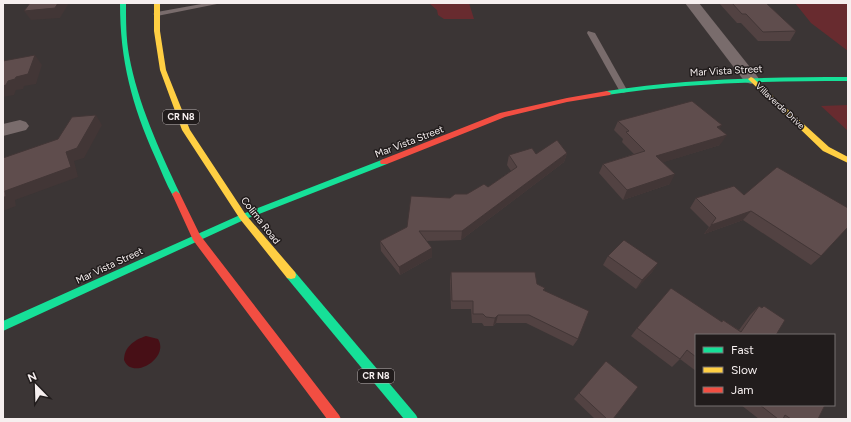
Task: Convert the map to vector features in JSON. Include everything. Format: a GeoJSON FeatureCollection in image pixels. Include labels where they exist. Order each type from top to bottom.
{"type":"FeatureCollection","features":[{"type":"Feature","properties":{"kind":"main road"},"geometry":{"type":"LineString","coordinates":[[123,3],[122,23],[127,66],[144,124],[196,237],[335,419]]}},
{"type":"Feature","properties":{"kind":"main road","name":"Colima Road"},"geometry":{"type":"LineString","coordinates":[[157,3],[157,31],[163,70],[186,130],[243,217],[412,419]]}},
{"type":"Feature","properties":{"kind":"main road","name":"Mar Vista Street"},"geometry":{"type":"LineString","coordinates":[[3,326],[196,237],[243,217],[503,115],[567,100],[651,86],[751,79],[848,79]]}},
{"type":"Feature","properties":{"kind":"main road","name":"Villaverde Drive"},"geometry":{"type":"LineString","coordinates":[[751,79],[826,149],[848,160]]}},
{"type":"Feature","properties":{"kind":"street","name":"Villaverde Drive"},"geometry":{"type":"LineString","coordinates":[[692,3],[751,79]]}},
{"type":"Feature","properties":{"kind":"lane"},"geometry":{"type":"LineString","coordinates":[[157,14],[219,3]]}},
{"type":"Feature","properties":{"kind":"lane"},"geometry":{"type":"LineString","coordinates":[[591,33],[623,90]]}},
{"type":"Feature","properties":{"kind":"shaded area"},"geometry":{"type":"Polygon","coordinates":[[[429,3],[469,3],[474,19],[444,19],[438,15],[437,10],[429,3]]]}},
{"type":"Feature","properties":{"kind":"shaded area"},"geometry":{"type":"Polygon","coordinates":[[[795,3],[848,3],[848,51],[811,23],[795,3]]]}},
{"type":"Feature","properties":{"kind":"shaded area"},"geometry":{"type":"Polygon","coordinates":[[[848,105],[848,131],[821,106],[848,105]]]}},
{"type":"Feature","properties":{"kind":"shaded area"},"geometry":{"type":"Polygon","coordinates":[[[146,336],[158,339],[160,346],[159,353],[155,360],[141,368],[128,366],[124,360],[126,351],[134,342],[146,336]]]}},
{"type":"Feature","properties":{"kind":"building"},"geometry":{"type":"Polygon","coordinates":[[[30,3],[58,3],[55,8],[24,11],[30,3]]]}},
{"type":"Feature","properties":{"kind":"building"},"geometry":{"type":"Polygon","coordinates":[[[732,3],[766,3],[796,31],[763,32],[746,14],[742,14],[732,3]]]}},
{"type":"Feature","properties":{"kind":"building"},"geometry":{"type":"Polygon","coordinates":[[[35,55],[28,74],[16,77],[15,79],[8,81],[6,85],[3,86],[3,61],[35,55]]]}},
{"type":"Feature","properties":{"kind":"building"},"geometry":{"type":"Polygon","coordinates":[[[692,101],[722,125],[717,127],[727,135],[656,156],[675,174],[627,190],[603,164],[645,151],[626,132],[629,131],[618,121],[692,101]]]}},
{"type":"Feature","properties":{"kind":"building"},"geometry":{"type":"Polygon","coordinates":[[[96,115],[77,148],[66,152],[71,167],[5,191],[6,196],[3,198],[3,158],[58,139],[72,117],[96,115]]]}},
{"type":"Feature","properties":{"kind":"building"},"geometry":{"type":"Polygon","coordinates":[[[557,140],[567,153],[462,231],[419,231],[432,248],[399,267],[380,241],[407,227],[411,196],[450,198],[455,194],[467,194],[484,184],[488,187],[517,167],[509,155],[532,148],[536,154],[557,140]]]}},
{"type":"Feature","properties":{"kind":"building"},"geometry":{"type":"Polygon","coordinates":[[[777,167],[848,208],[848,227],[821,256],[751,211],[711,225],[716,218],[696,198],[734,186],[744,195],[777,167]]]}},
{"type":"Feature","properties":{"kind":"building"},"geometry":{"type":"Polygon","coordinates":[[[624,240],[658,263],[642,280],[608,256],[624,240]]]}},
{"type":"Feature","properties":{"kind":"building"},"geometry":{"type":"Polygon","coordinates":[[[451,272],[535,272],[537,284],[545,288],[543,290],[589,311],[578,339],[529,315],[498,315],[495,318],[486,317],[483,314],[473,314],[473,301],[452,301],[451,272]]]}},
{"type":"Feature","properties":{"kind":"building"},"geometry":{"type":"Polygon","coordinates":[[[671,288],[722,322],[723,320],[741,332],[759,306],[762,308],[764,306],[785,320],[777,334],[695,334],[695,356],[687,350],[680,359],[637,328],[671,288]]]}},
{"type":"Feature","properties":{"kind":"building"},"geometry":{"type":"Polygon","coordinates":[[[606,361],[638,387],[613,419],[607,419],[579,393],[606,361]]]}},
{"type":"Feature","properties":{"kind":"building"},"geometry":{"type":"Polygon","coordinates":[[[761,406],[824,406],[818,419],[791,419],[785,415],[783,419],[778,419],[761,406]]]}},
{"type":"Feature","properties":{"kind":"traffic: fast"},"geometry":{"type":"LineString","coordinates":[[123,3],[123,29],[130,78],[145,125],[176,194]]}},
{"type":"Feature","properties":{"kind":"traffic: fast"},"geometry":{"type":"LineString","coordinates":[[607,93],[667,85],[727,81],[848,79]]}},
{"type":"Feature","properties":{"kind":"traffic: fast"},"geometry":{"type":"LineString","coordinates":[[3,326],[243,217],[384,162]]}},
{"type":"Feature","properties":{"kind":"traffic: fast"},"geometry":{"type":"LineString","coordinates":[[291,275],[412,419]]}},
{"type":"Feature","properties":{"kind":"traffic: slow"},"geometry":{"type":"LineString","coordinates":[[157,3],[157,31],[163,70],[186,130],[243,217],[291,275]]}},
{"type":"Feature","properties":{"kind":"traffic: slow"},"geometry":{"type":"LineString","coordinates":[[751,79],[826,149],[848,160]]}},
{"type":"Feature","properties":{"kind":"traffic: jam"},"geometry":{"type":"LineString","coordinates":[[384,162],[503,115],[567,100],[607,93]]}},
{"type":"Feature","properties":{"kind":"traffic: jam"},"geometry":{"type":"LineString","coordinates":[[176,194],[196,237],[335,419]]}}]}
